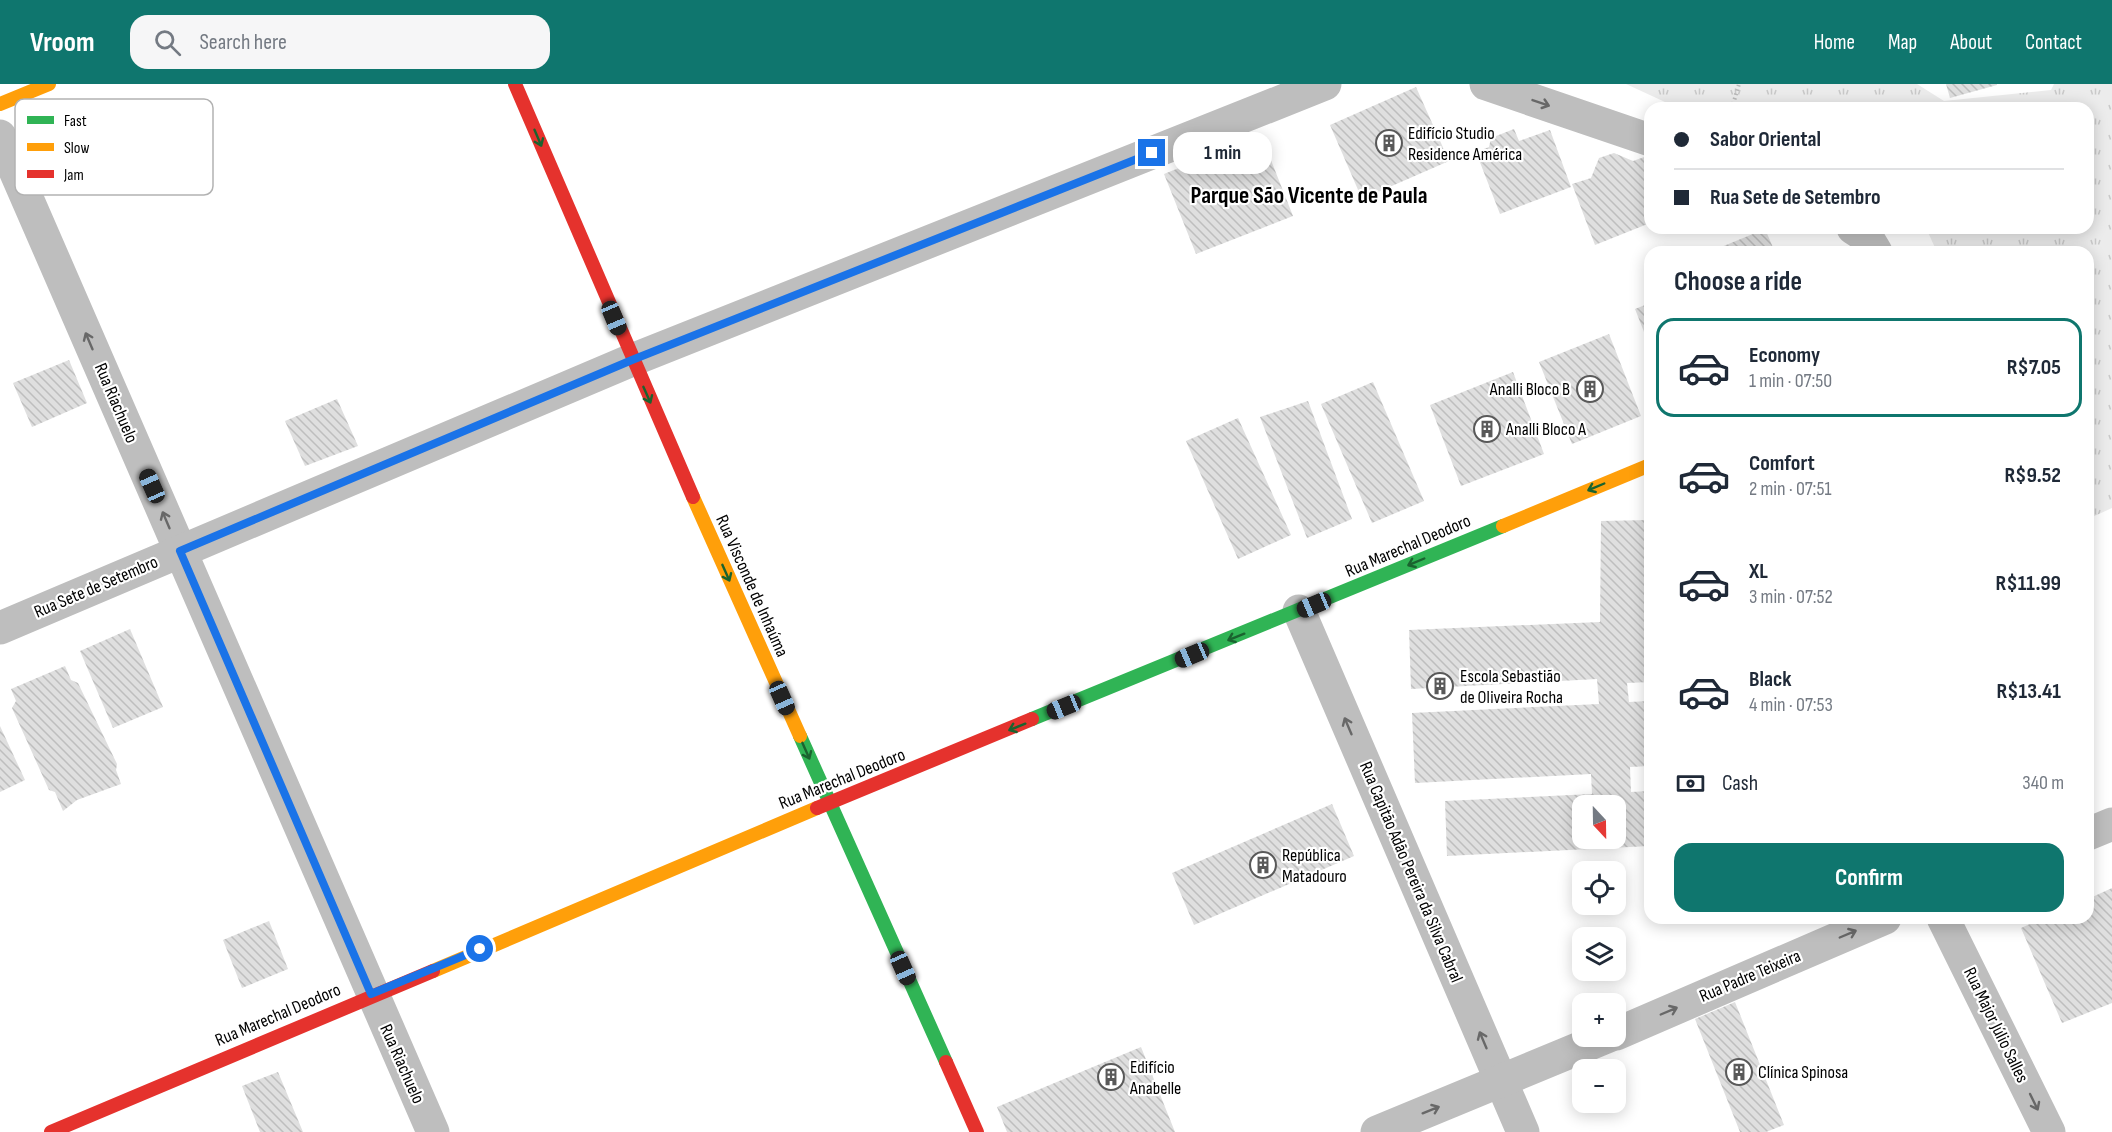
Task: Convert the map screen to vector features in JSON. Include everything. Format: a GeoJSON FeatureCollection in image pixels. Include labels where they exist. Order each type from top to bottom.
{"type":"FeatureCollection","features":[{"type":"Feature","properties":{"kind":"street"},"geometry":{"type":"LineString","coordinates":[[0,104],[49,84]]}},
{"type":"Feature","properties":{"kind":"street","name":"Rua Visconde de Inhaúma"},"geometry":{"type":"LineString","coordinates":[[515,84],[632,360],[977,1132]]}},
{"type":"Feature","properties":{"kind":"street","name":"Rua Sete de Setembro"},"geometry":{"type":"LineString","coordinates":[[0,628],[632,360],[1325,84]]}},
{"type":"Feature","properties":{"kind":"street"},"geometry":{"type":"LineString","coordinates":[[1486,84],[1644,138]]}},
{"type":"Feature","properties":{"kind":"street","name":"Rua Riachuelo"},"geometry":{"type":"LineString","coordinates":[[0,136],[15,171]]}},
{"type":"Feature","properties":{"kind":"street","name":"Rua Riachuelo"},"geometry":{"type":"LineString","coordinates":[[26,195],[371,994],[433,1132]]}},
{"type":"Feature","properties":{"kind":"street"},"geometry":{"type":"LineString","coordinates":[[1862,234],[1872,246]]}},
{"type":"Feature","properties":{"kind":"street","name":"Rua Marechal Deodoro"},"geometry":{"type":"LineString","coordinates":[[51,1132],[371,994],[1644,467]]}},
{"type":"Feature","properties":{"kind":"street","name":"Rua Capitão Adão Pereira da Silva Cabral"},"geometry":{"type":"LineString","coordinates":[[1299,611],[1523,1132]]}},
{"type":"Feature","properties":{"kind":"street"},"geometry":{"type":"LineString","coordinates":[[2094,832],[2112,824]]}},
{"type":"Feature","properties":{"kind":"street","name":"Rua Padre Teixeira"},"geometry":{"type":"LineString","coordinates":[[1626,1030],[1871,924]]}},
{"type":"Feature","properties":{"kind":"street","name":"Rua Major Júlio Salles"},"geometry":{"type":"LineString","coordinates":[[1946,924],[2049,1132]]}},
{"type":"Feature","properties":{"kind":"street"},"geometry":{"type":"LineString","coordinates":[[1377,1132],[1502,1083],[1584,1047]]}},
{"type":"Feature","properties":{"kind":"path"},"geometry":{"type":"LineString","coordinates":[[1734,102],[1738,84]]}},
{"type":"Feature","properties":{"kind":"green space"},"geometry":{"type":"Polygon","coordinates":[[[1626,84],[1917,84],[1944,101],[2051,90],[2054,84],[2112,84],[2112,508],[2094,516],[2094,246],[1934,246],[1929,234],[2094,234],[2094,102],[1665,102],[1626,84]]]}},
{"type":"Feature","properties":{"kind":"building"},"geometry":{"type":"Polygon","coordinates":[[[1946,84],[1997,84],[1997,85],[1950,98],[1946,84]]]}},
{"type":"Feature","properties":{"kind":"building","name":"Edifício Studio Residence América"},"geometry":{"type":"Polygon","coordinates":[[[1416,87],[1449,161],[1362,199],[1330,125],[1416,87]]]}},
{"type":"Feature","properties":{"kind":"building"},"geometry":{"type":"Polygon","coordinates":[[[1514,129],[1519,141],[1550,130],[1571,187],[1500,214],[1476,152],[1489,147],[1491,138],[1514,129]]]}},
{"type":"Feature","properties":{"kind":"building"},"geometry":{"type":"Polygon","coordinates":[[[1261,135],[1293,216],[1196,254],[1164,174],[1261,135]]]}},
{"type":"Feature","properties":{"kind":"building"},"geometry":{"type":"Polygon","coordinates":[[[1614,153],[1633,161],[1644,157],[1644,225],[1595,245],[1572,184],[1591,178],[1599,158],[1614,153]]]}},
{"type":"Feature","properties":{"kind":"building"},"geometry":{"type":"Polygon","coordinates":[[[1753,234],[1767,234],[1772,246],[1724,246],[1753,234]]]}},
{"type":"Feature","properties":{"kind":"building"},"geometry":{"type":"Polygon","coordinates":[[[1644,305],[1644,332],[1635,309],[1644,305]]]}},
{"type":"Feature","properties":{"kind":"building","name":"Analli Bloco B"},"geometry":{"type":"Polygon","coordinates":[[[1609,334],[1641,416],[1572,444],[1539,362],[1609,334]]]}},
{"type":"Feature","properties":{"kind":"building"},"geometry":{"type":"Polygon","coordinates":[[[69,360],[87,403],[32,427],[13,383],[69,360]]]}},
{"type":"Feature","properties":{"kind":"building","name":"Analli Bloco A"},"geometry":{"type":"Polygon","coordinates":[[[1513,372],[1544,454],[1461,486],[1430,405],[1513,372]]]}},
{"type":"Feature","properties":{"kind":"building"},"geometry":{"type":"Polygon","coordinates":[[[1373,382],[1424,501],[1372,523],[1321,404],[1373,382]]]}},
{"type":"Feature","properties":{"kind":"building"},"geometry":{"type":"Polygon","coordinates":[[[337,399],[358,446],[305,466],[285,421],[337,399]]]}},
{"type":"Feature","properties":{"kind":"building"},"geometry":{"type":"Polygon","coordinates":[[[1308,401],[1352,519],[1307,538],[1260,417],[1308,401]]]}},
{"type":"Feature","properties":{"kind":"building"},"geometry":{"type":"Polygon","coordinates":[[[1238,418],[1291,535],[1238,559],[1186,441],[1238,418]]]}},
{"type":"Feature","properties":{"kind":"building","name":"Escola Sebastião de Oliveira Rocha"},"geometry":{"type":"Polygon","coordinates":[[[1644,520],[1644,682],[1627,683],[1629,702],[1644,701],[1644,766],[1630,767],[1631,792],[1644,791],[1644,846],[1626,847],[1626,795],[1572,795],[1572,849],[1589,849],[1447,856],[1445,801],[1592,794],[1591,774],[1415,783],[1412,713],[1599,704],[1597,679],[1411,689],[1409,630],[1600,622],[1601,521],[1644,520]]]}},
{"type":"Feature","properties":{"kind":"building"},"geometry":{"type":"Polygon","coordinates":[[[130,629],[163,707],[113,728],[80,651],[130,629]]]}},
{"type":"Feature","properties":{"kind":"building"},"geometry":{"type":"Polygon","coordinates":[[[65,666],[71,680],[78,683],[117,764],[116,770],[121,784],[77,800],[63,811],[55,792],[49,790],[12,708],[16,701],[11,689],[65,666]]]}},
{"type":"Feature","properties":{"kind":"building"},"geometry":{"type":"Polygon","coordinates":[[[0,726],[25,780],[0,792],[0,726]]]}},
{"type":"Feature","properties":{"kind":"building","name":"República Matadouro"},"geometry":{"type":"Polygon","coordinates":[[[1332,804],[1354,856],[1194,925],[1172,873],[1332,804]]]}},
{"type":"Feature","properties":{"kind":"building"},"geometry":{"type":"Polygon","coordinates":[[[2112,888],[2112,1003],[2062,1023],[2021,928],[2030,924],[2094,924],[2094,896],[2112,888]]]}},
{"type":"Feature","properties":{"kind":"building"},"geometry":{"type":"Polygon","coordinates":[[[269,921],[288,969],[242,988],[223,940],[269,921]]]}},
{"type":"Feature","properties":{"kind":"building","name":"Clínica Spinosa"},"geometry":{"type":"Polygon","coordinates":[[[1735,1002],[1784,1125],[1766,1132],[1740,1132],[1695,1019],[1735,1002]]]}},
{"type":"Feature","properties":{"kind":"building","name":"Edifício Anabelle"},"geometry":{"type":"Polygon","coordinates":[[[1141,1047],[1175,1132],[1007,1132],[997,1107],[1141,1047]]]}},
{"type":"Feature","properties":{"kind":"building"},"geometry":{"type":"Polygon","coordinates":[[[278,1072],[303,1132],[260,1132],[242,1086],[278,1072]]]}},
{"type":"Feature","properties":{"kind":"traffic: fast"},"geometry":{"type":"LineString","coordinates":[[1032,719],[1503,526]]}},
{"type":"Feature","properties":{"kind":"traffic: fast"},"geometry":{"type":"LineString","coordinates":[[800,736],[946,1062]]}},
{"type":"Feature","properties":{"kind":"traffic: slow"},"geometry":{"type":"LineString","coordinates":[[0,104],[49,84]]}},
{"type":"Feature","properties":{"kind":"traffic: slow"},"geometry":{"type":"LineString","coordinates":[[1503,526],[1644,467]]}},
{"type":"Feature","properties":{"kind":"traffic: slow"},"geometry":{"type":"LineString","coordinates":[[693,497],[800,736]]}},
{"type":"Feature","properties":{"kind":"traffic: slow"},"geometry":{"type":"LineString","coordinates":[[433,971],[817,808]]}},
{"type":"Feature","properties":{"kind":"traffic: jam"},"geometry":{"type":"LineString","coordinates":[[515,84],[693,497]]}},
{"type":"Feature","properties":{"kind":"traffic: jam"},"geometry":{"type":"LineString","coordinates":[[817,808],[1032,719]]}},
{"type":"Feature","properties":{"kind":"traffic: jam"},"geometry":{"type":"LineString","coordinates":[[51,1132],[433,971]]}},
{"type":"Feature","properties":{"kind":"traffic: jam"},"geometry":{"type":"LineString","coordinates":[[946,1062],[977,1132]]}},
{"type":"Feature","properties":{"kind":"place","name":"Edifício Studio Residence América"},"geometry":{"type":"Point","coordinates":[1389,143]}},
{"type":"Feature","properties":{"kind":"place","name":"Analli Bloco B"},"geometry":{"type":"Point","coordinates":[1590,389]}},
{"type":"Feature","properties":{"kind":"place","name":"Analli Bloco A"},"geometry":{"type":"Point","coordinates":[1487,429]}},
{"type":"Feature","properties":{"kind":"place","name":"Escola Sebastião de Oliveira Rocha"},"geometry":{"type":"Point","coordinates":[1440,686]}},
{"type":"Feature","properties":{"kind":"place","name":"República Matadouro"},"geometry":{"type":"Point","coordinates":[1263,865]}},
{"type":"Feature","properties":{"kind":"place","name":"Clínica Spinosa"},"geometry":{"type":"Point","coordinates":[1739,1072]}},
{"type":"Feature","properties":{"kind":"place","name":"Edifício Anabelle"},"geometry":{"type":"Point","coordinates":[1111,1077]}},
{"type":"Feature","properties":{"kind":"district","name":"Parque São Vicente de Paula"},"geometry":{"type":"Point","coordinates":[1309,195]}},
{"type":"Feature","properties":{"kind":"route"},"geometry":{"type":"LineString","coordinates":[[480,949],[371,994],[180,551],[632,360],[1152,153]]}}]}
